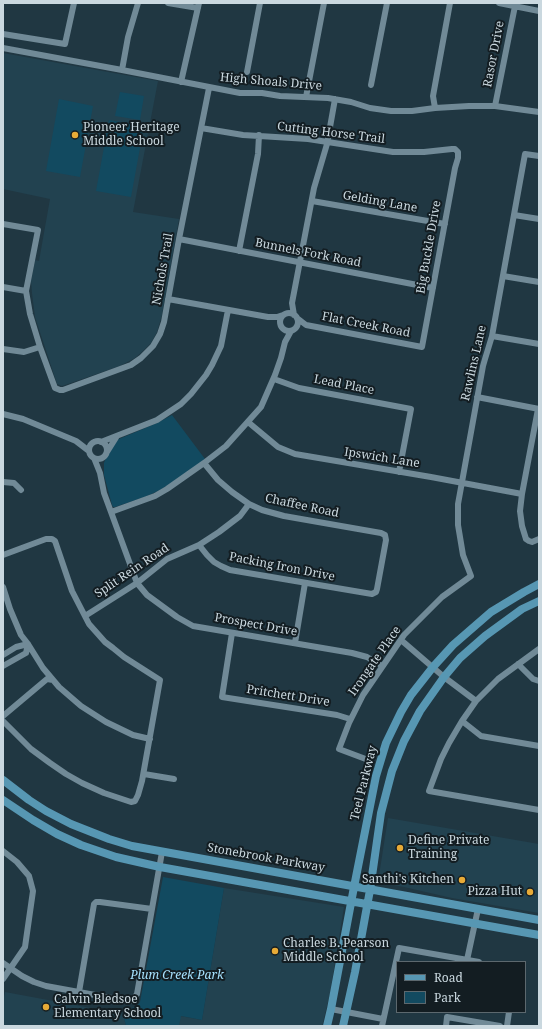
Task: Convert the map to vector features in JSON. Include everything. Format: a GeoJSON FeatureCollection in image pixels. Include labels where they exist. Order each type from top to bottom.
{"type":"FeatureCollection","features":[{"type":"Feature","properties":{"kind":"main road","name":"Teel Parkway"},"geometry":{"type":"LineString","coordinates":[[327,1026],[332,1009],[351,901],[376,776],[386,743],[408,700],[453,644],[491,612],[539,584]]}},
{"type":"Feature","properties":{"kind":"main road","name":"Teel Parkway"},"geometry":{"type":"LineString","coordinates":[[342,1026],[355,972],[382,814],[392,771],[404,741],[420,711],[444,677],[460,658],[485,636],[522,609],[539,601]]}},
{"type":"Feature","properties":{"kind":"main road","name":"Stonebrook Parkway"},"geometry":{"type":"LineString","coordinates":[[3,780],[35,804],[72,824],[109,839],[132,846],[539,920]]}},
{"type":"Feature","properties":{"kind":"main road"},"geometry":{"type":"LineString","coordinates":[[3,800],[57,834],[81,845],[116,857],[160,867],[539,936]]}},
{"type":"Feature","properties":{"kind":"main road"},"geometry":{"type":"LineString","coordinates":[[241,881],[244,867]]}},
{"type":"Feature","properties":{"kind":"street"},"geometry":{"type":"LineString","coordinates":[[3,34],[65,44],[74,3]]}},
{"type":"Feature","properties":{"kind":"street"},"geometry":{"type":"LineString","coordinates":[[122,70],[128,37],[138,3]]}},
{"type":"Feature","properties":{"kind":"street"},"geometry":{"type":"LineString","coordinates":[[168,3],[198,6],[181,82]]}},
{"type":"Feature","properties":{"kind":"street"},"geometry":{"type":"LineString","coordinates":[[247,72],[260,3]]}},
{"type":"Feature","properties":{"kind":"street"},"geometry":{"type":"LineString","coordinates":[[306,97],[324,3]]}},
{"type":"Feature","properties":{"kind":"street"},"geometry":{"type":"LineString","coordinates":[[371,85],[387,3]]}},
{"type":"Feature","properties":{"kind":"street"},"geometry":{"type":"LineString","coordinates":[[435,108],[433,96],[450,3]]}},
{"type":"Feature","properties":{"kind":"street"},"geometry":{"type":"LineString","coordinates":[[499,3],[539,11]]}},
{"type":"Feature","properties":{"kind":"street","name":"Rasor Drive"},"geometry":{"type":"LineString","coordinates":[[495,106],[515,6]]}},
{"type":"Feature","properties":{"kind":"street","name":"High Shoals Drive"},"geometry":{"type":"LineString","coordinates":[[3,48],[240,93],[262,93],[280,96],[335,99],[370,108],[391,111],[412,111],[468,106],[495,106],[539,112]]}},
{"type":"Feature","properties":{"kind":"street","name":"Nichols Trail"},"geometry":{"type":"LineString","coordinates":[[40,347],[55,388],[63,390],[131,365],[141,358],[153,346],[160,334],[164,322],[209,88]]}},
{"type":"Feature","properties":{"kind":"street"},"geometry":{"type":"LineString","coordinates":[[285,342],[280,320],[292,303],[312,201],[327,141],[335,99]]}},
{"type":"Feature","properties":{"kind":"street","name":"Cutting Horse Trail"},"geometry":{"type":"LineString","coordinates":[[201,128],[259,136],[327,141],[393,152],[424,152],[452,149],[455,149],[458,152]]}},
{"type":"Feature","properties":{"kind":"street"},"geometry":{"type":"LineString","coordinates":[[239,251],[258,154],[259,136]]}},
{"type":"Feature","properties":{"kind":"street","name":"Big Buckle Drive"},"geometry":{"type":"LineString","coordinates":[[422,347],[458,152]]}},
{"type":"Feature","properties":{"kind":"street","name":"Rawlins Lane"},"geometry":{"type":"LineString","coordinates":[[471,576],[463,555],[458,525],[458,504],[477,397],[485,358],[492,336],[525,154],[539,156]]}},
{"type":"Feature","properties":{"kind":"street","name":"Gelding Lane"},"geometry":{"type":"LineString","coordinates":[[312,201],[445,224]]}},
{"type":"Feature","properties":{"kind":"street"},"geometry":{"type":"LineString","coordinates":[[514,215],[539,219]]}},
{"type":"Feature","properties":{"kind":"street"},"geometry":{"type":"LineString","coordinates":[[3,224],[38,230],[26,291],[30,314],[40,347],[24,352],[3,349]]}},
{"type":"Feature","properties":{"kind":"street","name":"Bunnels Fork Road"},"geometry":{"type":"LineString","coordinates":[[179,239],[433,288]]}},
{"type":"Feature","properties":{"kind":"street"},"geometry":{"type":"LineString","coordinates":[[503,276],[539,282]]}},
{"type":"Feature","properties":{"kind":"street"},"geometry":{"type":"LineString","coordinates":[[3,287],[26,291]]}},
{"type":"Feature","properties":{"kind":"street"},"geometry":{"type":"LineString","coordinates":[[168,299],[268,317],[277,317],[292,313],[296,316]]}},
{"type":"Feature","properties":{"kind":"street"},"geometry":{"type":"LineString","coordinates":[[111,512],[155,496],[167,489],[226,446],[261,407],[274,379],[285,342],[298,324],[292,303]]}},
{"type":"Feature","properties":{"kind":"street"},"geometry":{"type":"LineString","coordinates":[[76,441],[94,443],[102,442],[157,420],[181,404],[191,394],[212,365],[221,346],[228,310]]}},
{"type":"Feature","properties":{"kind":"street","name":"Flat Creek Road"},"geometry":{"type":"LineString","coordinates":[[296,316],[306,325]]}},
{"type":"Feature","properties":{"kind":"street"},"geometry":{"type":"LineString","coordinates":[[268,317],[285,330],[293,330]]}},
{"type":"Feature","properties":{"kind":"street","name":"Flat Creek Road"},"geometry":{"type":"LineString","coordinates":[[293,330],[299,326],[306,325],[422,347]]}},
{"type":"Feature","properties":{"kind":"street"},"geometry":{"type":"LineString","coordinates":[[492,336],[539,344]]}},
{"type":"Feature","properties":{"kind":"street","name":"Lead Place"},"geometry":{"type":"LineString","coordinates":[[274,379],[298,387],[411,408],[399,472]]}},
{"type":"Feature","properties":{"kind":"street"},"geometry":{"type":"LineString","coordinates":[[477,397],[538,409],[522,494],[520,518],[526,539],[529,541],[534,541],[539,538]]}},
{"type":"Feature","properties":{"kind":"street"},"geometry":{"type":"LineString","coordinates":[[3,414],[23,419],[76,441],[89,451],[91,456],[94,458],[100,473],[104,493],[137,583]]}},
{"type":"Feature","properties":{"kind":"street","name":"Ipswich Lane"},"geometry":{"type":"LineString","coordinates":[[248,422],[276,445],[289,452],[522,494]]}},
{"type":"Feature","properties":{"kind":"street"},"geometry":{"type":"LineString","coordinates":[[94,458],[101,459],[106,454],[117,436]]}},
{"type":"Feature","properties":{"kind":"street"},"geometry":{"type":"LineString","coordinates":[[100,473],[106,454],[106,446],[102,442]]}},
{"type":"Feature","properties":{"kind":"street"},"geometry":{"type":"LineString","coordinates":[[89,451],[90,446],[94,443]]}},
{"type":"Feature","properties":{"kind":"street","name":"Chaffee Road"},"geometry":{"type":"LineString","coordinates":[[204,463],[226,487],[237,496],[262,510],[276,514],[381,533],[386,536],[377,589],[375,593],[370,594]]}},
{"type":"Feature","properties":{"kind":"street"},"geometry":{"type":"LineString","coordinates":[[3,482],[14,483],[22,490]]}},
{"type":"Feature","properties":{"kind":"street","name":"Split Rein Road"},"geometry":{"type":"LineString","coordinates":[[84,616],[137,583],[167,559],[199,544],[219,532],[236,520],[249,504]]}},
{"type":"Feature","properties":{"kind":"street"},"geometry":{"type":"LineString","coordinates":[[3,555],[46,539],[52,539],[55,541],[72,591],[84,616],[90,624],[105,642],[124,657],[160,680],[144,774],[135,801],[131,802],[109,795],[66,774],[35,752],[3,721]]}},
{"type":"Feature","properties":{"kind":"street","name":"Packing Iron Drive"},"geometry":{"type":"LineString","coordinates":[[199,544],[210,558],[224,568],[370,594]]}},
{"type":"Feature","properties":{"kind":"street","name":"Irongate Place"},"geometry":{"type":"LineString","coordinates":[[371,761],[339,749],[350,720],[363,695],[401,640],[442,597],[471,576]]}},
{"type":"Feature","properties":{"kind":"street","name":"Prospect Drive"},"geometry":{"type":"LineString","coordinates":[[137,583],[147,595],[177,617],[193,626],[352,653],[367,657],[382,666]]}},
{"type":"Feature","properties":{"kind":"street"},"geometry":{"type":"LineString","coordinates":[[294,643],[305,583]]}},
{"type":"Feature","properties":{"kind":"street"},"geometry":{"type":"LineString","coordinates":[[3,587],[21,635],[42,668],[52,680],[74,700],[98,717],[124,731],[150,739]]}},
{"type":"Feature","properties":{"kind":"street","name":"Pritchett Drive"},"geometry":{"type":"LineString","coordinates":[[232,633],[222,697],[336,715],[350,720]]}},
{"type":"Feature","properties":{"kind":"street"},"geometry":{"type":"LineString","coordinates":[[401,640],[444,677],[476,701]]}},
{"type":"Feature","properties":{"kind":"street"},"geometry":{"type":"LineString","coordinates":[[3,655],[16,647],[28,644]]}},
{"type":"Feature","properties":{"kind":"street"},"geometry":{"type":"LineString","coordinates":[[3,666],[26,653],[28,644]]}},
{"type":"Feature","properties":{"kind":"street"},"geometry":{"type":"LineString","coordinates":[[539,649],[498,679],[476,701],[449,743],[441,759],[429,791],[539,810]]}},
{"type":"Feature","properties":{"kind":"street"},"geometry":{"type":"LineString","coordinates":[[518,664],[533,679],[539,681]]}},
{"type":"Feature","properties":{"kind":"street"},"geometry":{"type":"LineString","coordinates":[[3,716],[47,679],[52,680]]}},
{"type":"Feature","properties":{"kind":"street"},"geometry":{"type":"LineString","coordinates":[[462,722],[481,736],[539,746]]}},
{"type":"Feature","properties":{"kind":"street"},"geometry":{"type":"LineString","coordinates":[[144,774],[174,779]]}},
{"type":"Feature","properties":{"kind":"street"},"geometry":{"type":"LineString","coordinates":[[3,851],[17,862],[29,876],[33,891],[25,947],[3,979]]}},
{"type":"Feature","properties":{"kind":"street"},"geometry":{"type":"LineString","coordinates":[[3,963],[22,976],[46,986],[128,1002],[132,1001],[137,994],[162,852]]}},
{"type":"Feature","properties":{"kind":"street"},"geometry":{"type":"LineString","coordinates":[[79,992],[94,904],[96,902],[100,902],[152,909]]}},
{"type":"Feature","properties":{"kind":"street"},"geometry":{"type":"LineString","coordinates":[[467,960],[478,909]]}},
{"type":"Feature","properties":{"kind":"street"},"geometry":{"type":"LineString","coordinates":[[396,961],[399,948],[472,961]]}},
{"type":"Feature","properties":{"kind":"street"},"geometry":{"type":"LineString","coordinates":[[332,1009],[382,1023],[396,961]]}},
{"type":"Feature","properties":{"kind":"street"},"geometry":{"type":"LineString","coordinates":[[507,1026],[509,1013]]}},
{"type":"Feature","properties":{"kind":"street"},"geometry":{"type":"LineString","coordinates":[[446,1026],[447,1016],[500,1026]]}},
{"type":"Feature","properties":{"kind":"shaded area"},"geometry":{"type":"Polygon","coordinates":[[[3,53],[158,81],[133,212],[179,219],[162,315],[157,332],[151,343],[135,358],[120,366],[62,386],[57,384],[35,317],[31,281],[35,260],[39,261],[50,199],[3,189],[3,53]]]}},
{"type":"Feature","properties":{"kind":"shaded area"},"geometry":{"type":"Polygon","coordinates":[[[388,818],[539,844],[539,913],[452,898],[378,882],[388,818]]]}},
{"type":"Feature","properties":{"kind":"shaded area","name":"Charles B. Pearson Middle School"},"geometry":{"type":"Polygon","coordinates":[[[224,888],[344,907],[330,994],[322,1026],[179,1026],[180,1016],[202,1020],[224,888]]]}},
{"type":"Feature","properties":{"kind":"shaded area","name":"Calvin Bledsoe Elementary School"},"geometry":{"type":"Polygon","coordinates":[[[5,992],[123,1014],[126,1026],[3,1026],[3,1001],[5,992]]]}},
{"type":"Feature","properties":{"kind":"green space"},"geometry":{"type":"Polygon","coordinates":[[[120,92],[144,96],[140,120],[115,116],[120,92]]]}},
{"type":"Feature","properties":{"kind":"green space"},"geometry":{"type":"Polygon","coordinates":[[[59,99],[93,106],[80,177],[46,171],[59,99]]]}},
{"type":"Feature","properties":{"kind":"green space"},"geometry":{"type":"Polygon","coordinates":[[[109,120],[144,126],[131,197],[96,191],[109,120]]]}},
{"type":"Feature","properties":{"kind":"green space"},"geometry":{"type":"Polygon","coordinates":[[[172,415],[205,459],[194,469],[160,490],[145,497],[113,507],[104,475],[104,463],[115,442],[172,415]]]}},
{"type":"Feature","properties":{"kind":"green space","name":"Plum Creek Park"},"geometry":{"type":"Polygon","coordinates":[[[163,877],[224,888],[202,1020],[181,1016],[179,1026],[126,1026],[123,1014],[127,1008],[137,1006],[140,1002],[163,877]]]}},
{"type":"Feature","properties":{"kind":"place","name":"Pioneer Heritage Middle School"},"geometry":{"type":"Point","coordinates":[75,135]}},
{"type":"Feature","properties":{"kind":"place","name":"Define Private Training"},"geometry":{"type":"Point","coordinates":[400,848]}},
{"type":"Feature","properties":{"kind":"place","name":"Santhi's Kitchen"},"geometry":{"type":"Point","coordinates":[462,880]}},
{"type":"Feature","properties":{"kind":"place","name":"Pizza Hut"},"geometry":{"type":"Point","coordinates":[530,892]}},
{"type":"Feature","properties":{"kind":"place","name":"Charles B. Pearson Middle School"},"geometry":{"type":"Point","coordinates":[275,951]}},
{"type":"Feature","properties":{"kind":"place","name":"Calvin Bledsoe Elementary School"},"geometry":{"type":"Point","coordinates":[46,1007]}}]}
